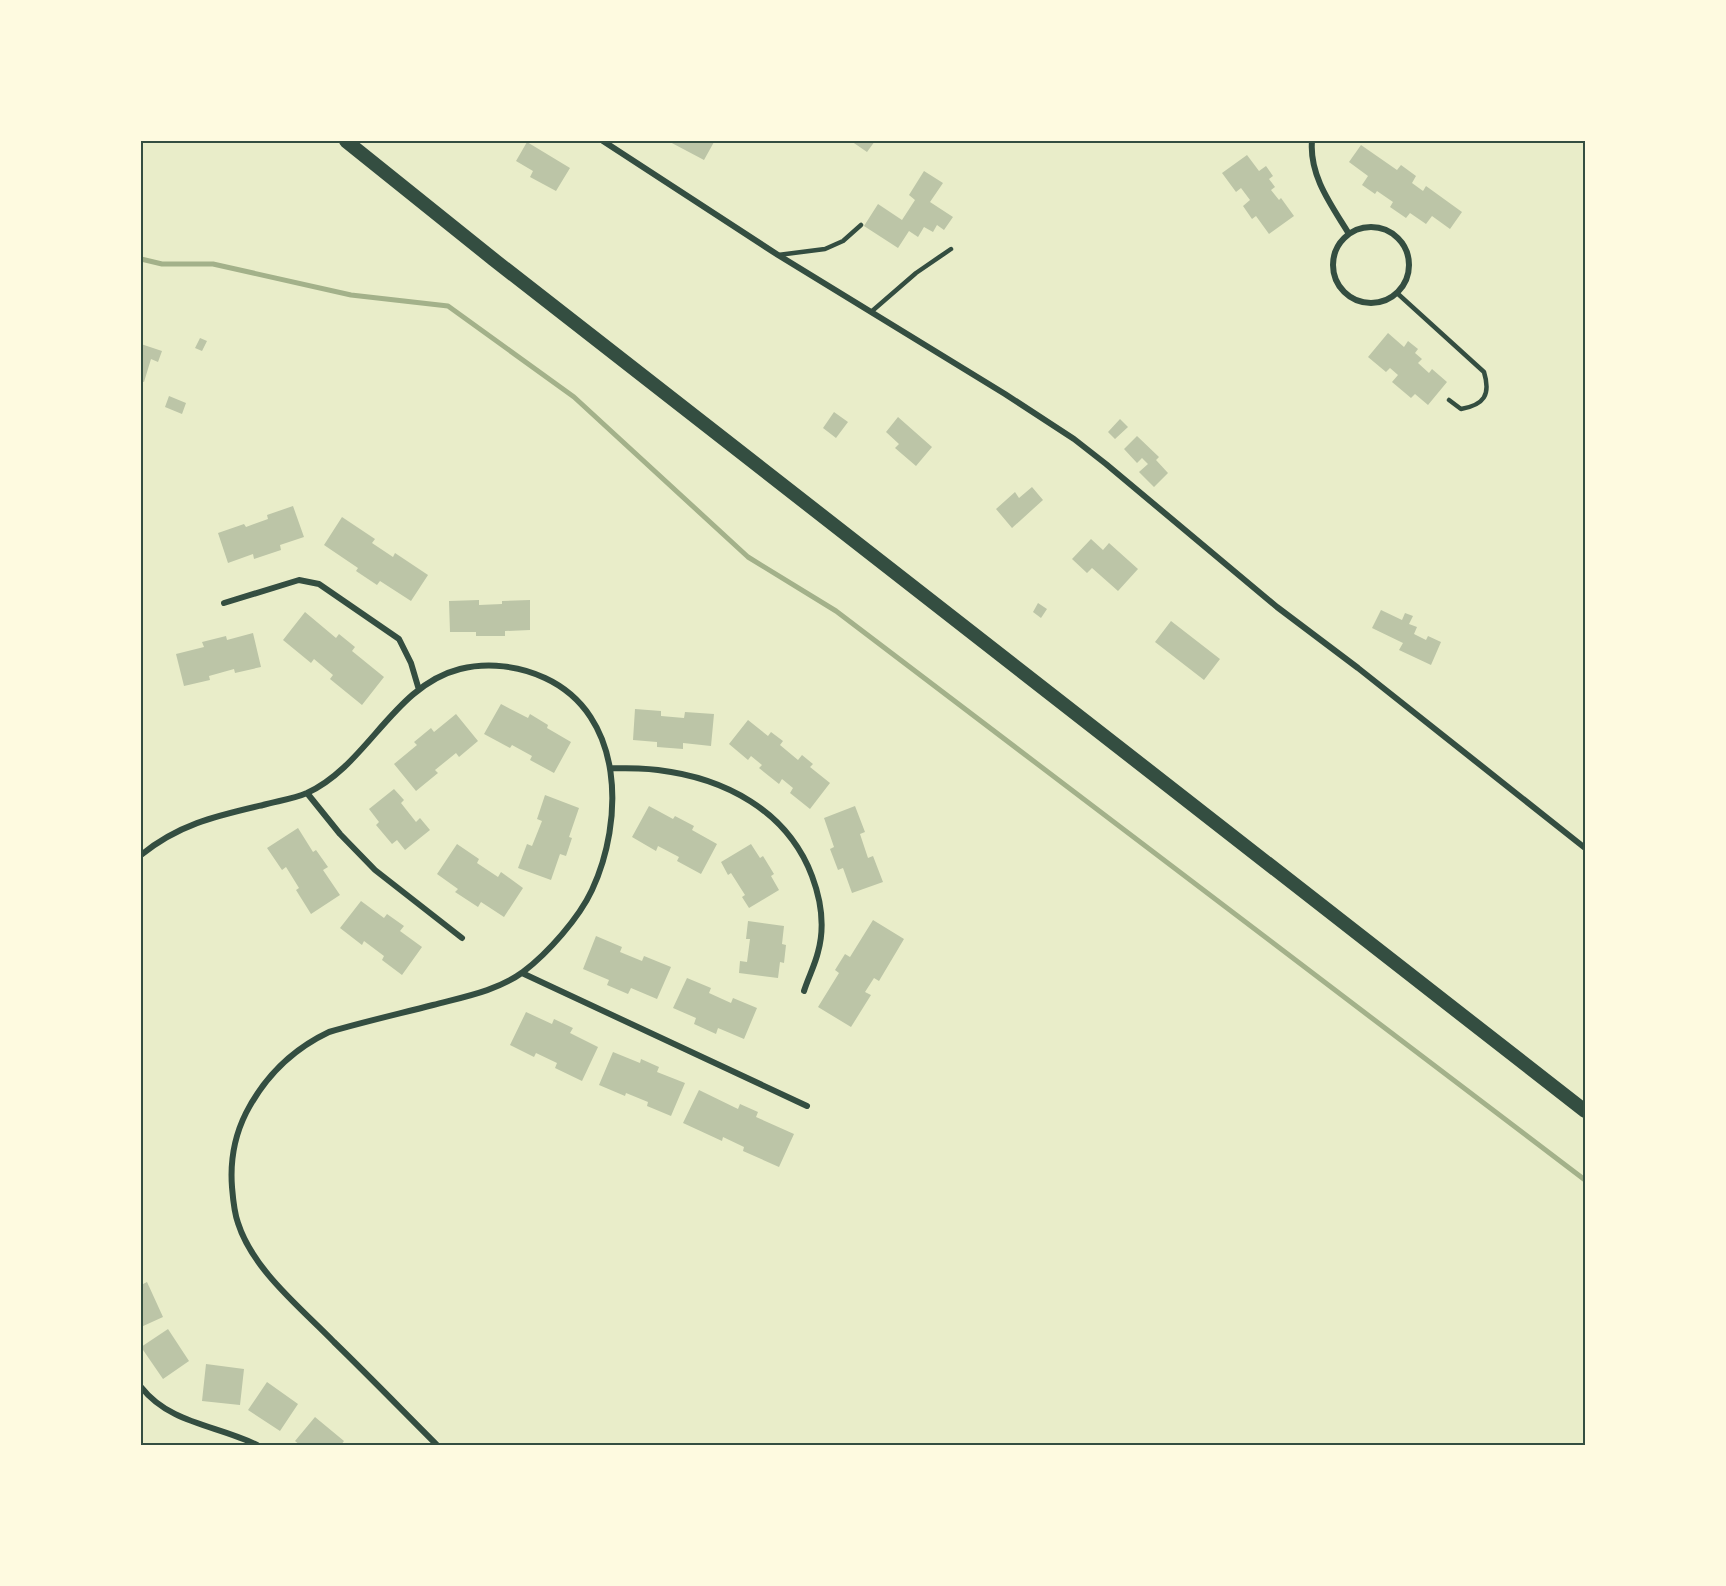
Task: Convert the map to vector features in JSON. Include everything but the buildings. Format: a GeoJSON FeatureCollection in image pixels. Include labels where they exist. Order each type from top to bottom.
{"type":"FeatureCollection","features":[{"type":"Feature","properties":{"kind":"main road"},"geometry":{"type":"LineString","coordinates":[[346,141],[493,259],[1585,1111]]}},
{"type":"Feature","properties":{"kind":"street"},"geometry":{"type":"LineString","coordinates":[[603,141],[778,255],[1074,439],[1277,607],[1358,668],[1585,848]]}},
{"type":"Feature","properties":{"kind":"street"},"geometry":{"type":"LineString","coordinates":[[1312,141],[1312,156],[1318,177],[1348,234]]}},
{"type":"Feature","properties":{"kind":"street"},"geometry":{"type":"LineString","coordinates":[[1371,227],[1386,230],[1399,238],[1407,252],[1410,267],[1405,282],[1397,293],[1382,302],[1368,303],[1355,299],[1344,291],[1336,279],[1334,258],[1339,245],[1348,234],[1371,227]]}},
{"type":"Feature","properties":{"kind":"street"},"geometry":{"type":"LineString","coordinates":[[224,603],[299,580],[319,584],[399,639],[411,663],[419,690]]}},
{"type":"Feature","properties":{"kind":"street"},"geometry":{"type":"LineString","coordinates":[[141,855],[164,837],[206,818],[307,793],[343,767],[375,732],[419,690],[449,672],[480,666],[513,668],[543,677],[564,689],[585,708],[603,741],[612,768],[612,795],[607,843],[602,865],[591,892],[574,918],[540,958],[522,973],[496,987],[329,1032],[314,1039],[287,1059],[264,1082],[253,1098],[235,1138],[231,1178],[233,1200],[238,1223],[257,1260],[299,1306],[437,1445]]}},
{"type":"Feature","properties":{"kind":"street"},"geometry":{"type":"LineString","coordinates":[[612,768],[655,769],[691,776],[744,797],[778,821],[807,863],[818,891],[822,910],[819,951],[804,991]]}},
{"type":"Feature","properties":{"kind":"street"},"geometry":{"type":"LineString","coordinates":[[307,793],[340,834],[375,870],[462,938]]}},
{"type":"Feature","properties":{"kind":"street"},"geometry":{"type":"LineString","coordinates":[[522,973],[807,1106]]}},
{"type":"Feature","properties":{"kind":"street"},"geometry":{"type":"LineString","coordinates":[[141,1387],[151,1400],[182,1419],[257,1445]]}},
{"type":"Feature","properties":{"kind":"lane"},"geometry":{"type":"LineString","coordinates":[[778,255],[825,249],[843,241],[861,225]]}},
{"type":"Feature","properties":{"kind":"lane"},"geometry":{"type":"LineString","coordinates":[[871,312],[916,273],[951,249]]}},
{"type":"Feature","properties":{"kind":"lane"},"geometry":{"type":"LineString","coordinates":[[1397,293],[1484,372],[1488,385],[1485,396],[1475,406],[1461,409],[1449,400]]}},
{"type":"Feature","properties":{"kind":"waterway"},"geometry":{"type":"LineString","coordinates":[[141,259],[162,264],[213,264],[351,295],[448,306],[574,397],[748,557],[836,611],[1585,1180]]}}]}
